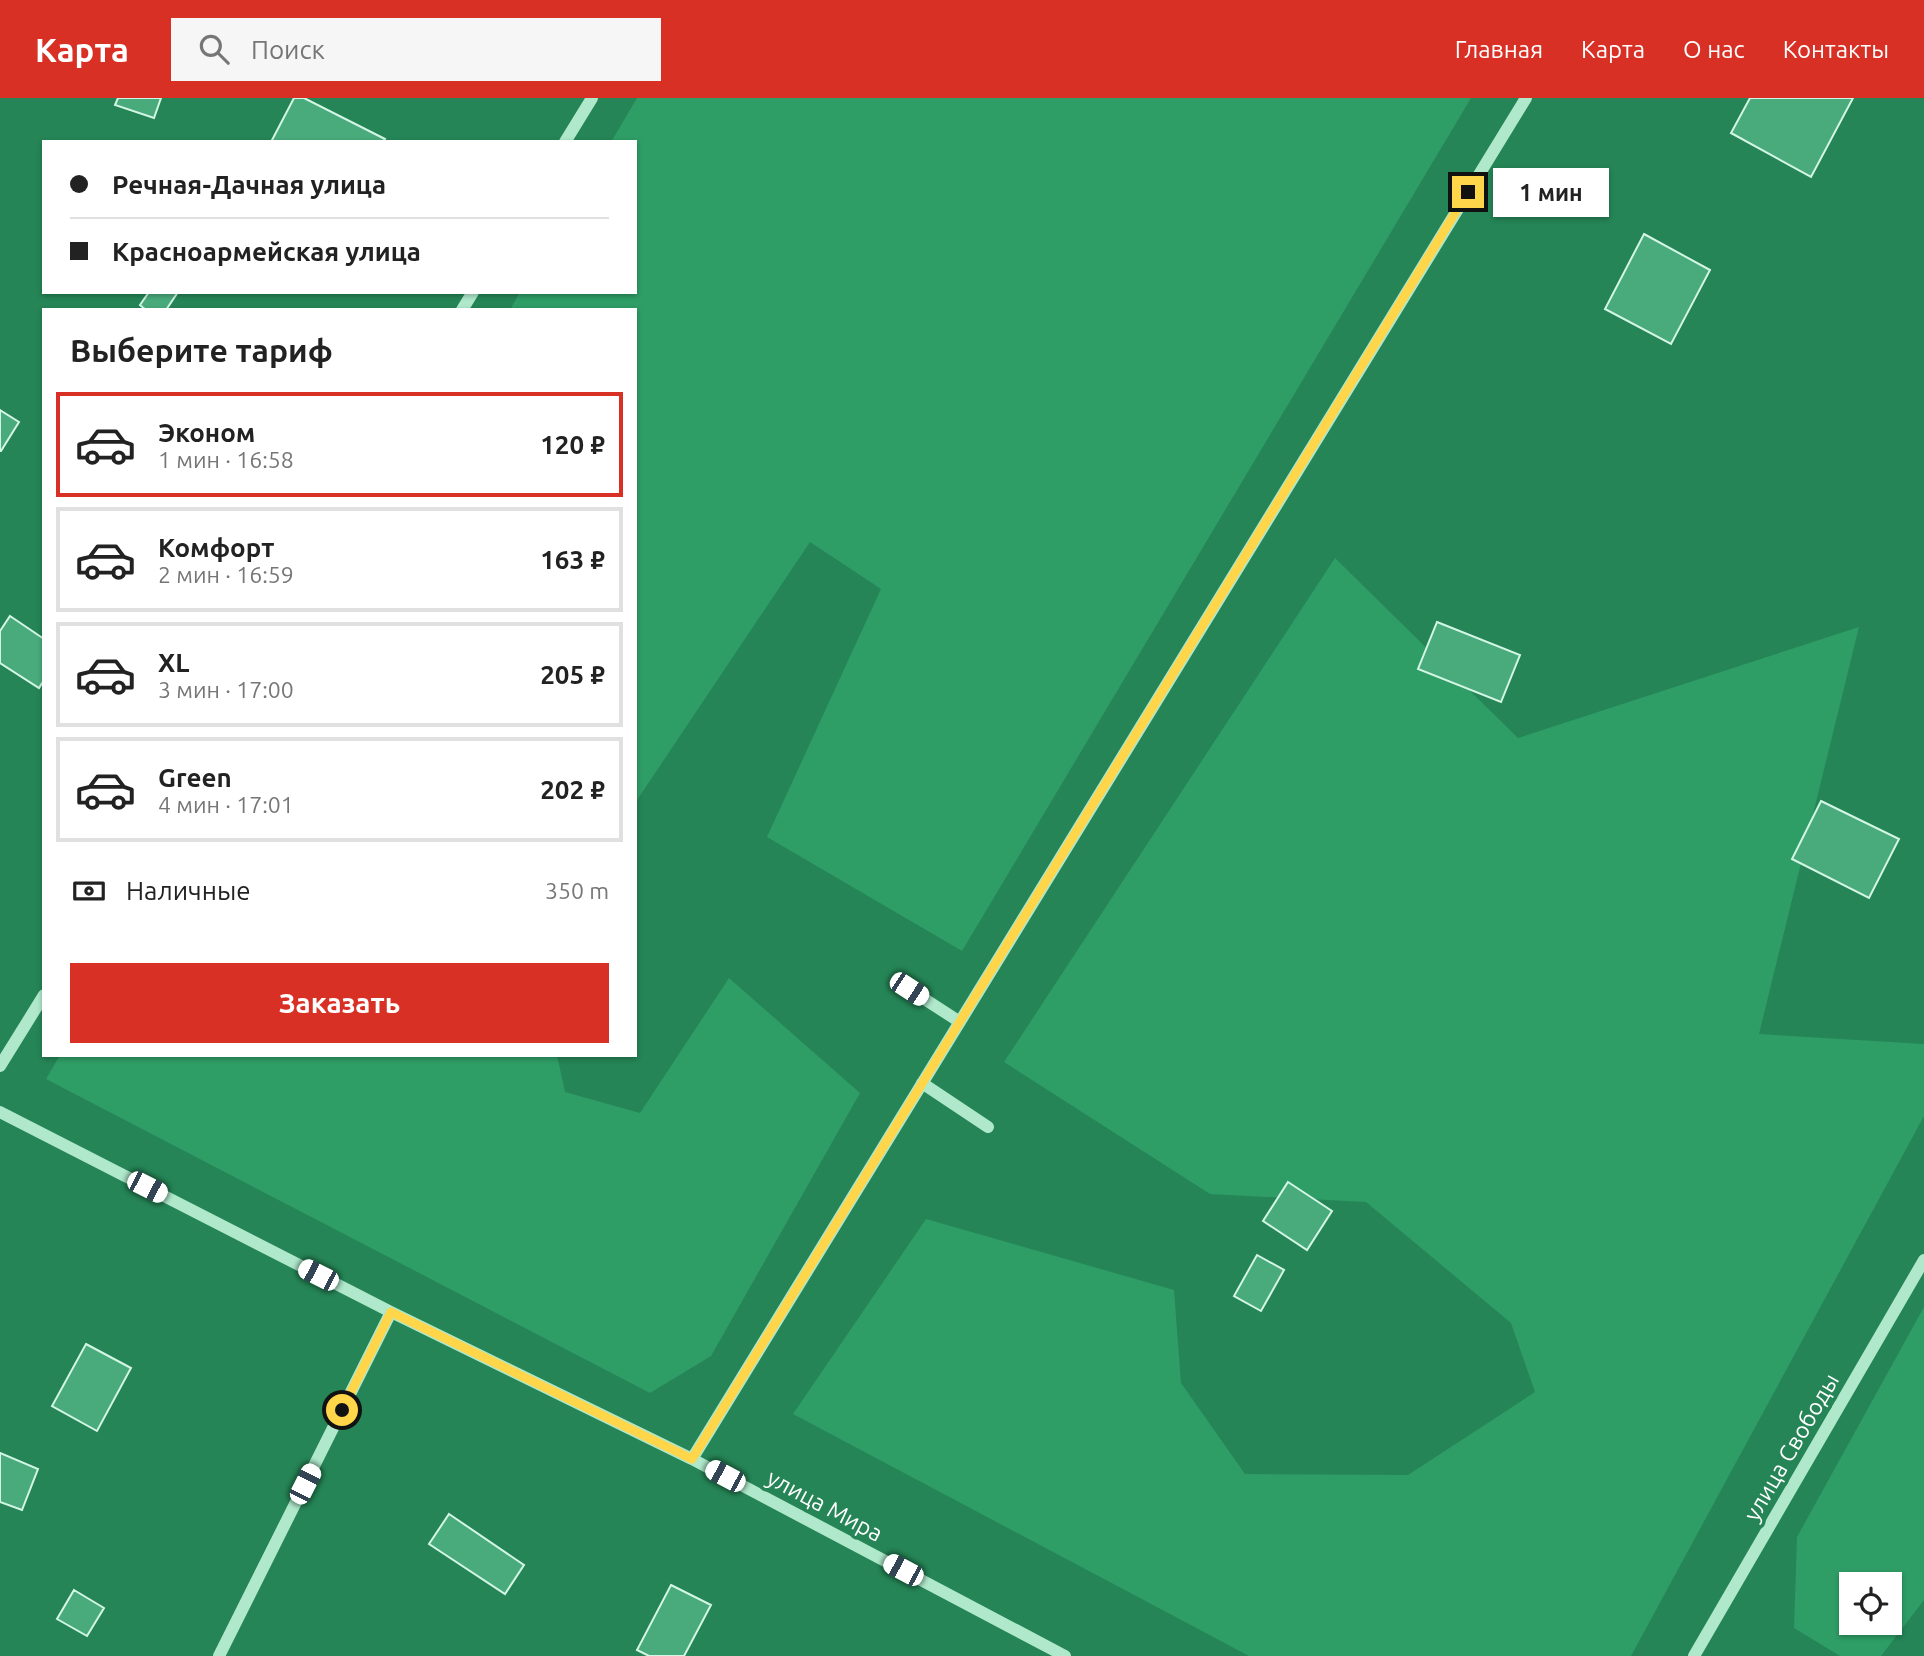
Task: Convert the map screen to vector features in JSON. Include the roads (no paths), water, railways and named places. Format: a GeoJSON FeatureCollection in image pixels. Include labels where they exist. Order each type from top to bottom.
{"type":"FeatureCollection","features":[{"type":"Feature","properties":{"kind":"street"},"geometry":{"type":"LineString","coordinates":[[566,140],[592,98]]}},
{"type":"Feature","properties":{"kind":"street"},"geometry":{"type":"LineString","coordinates":[[692,1459],[1526,98]]}},
{"type":"Feature","properties":{"kind":"street"},"geometry":{"type":"LineString","coordinates":[[909,989],[960,1022]]}},
{"type":"Feature","properties":{"kind":"street"},"geometry":{"type":"LineString","coordinates":[[0,1066],[42,998]]}},
{"type":"Feature","properties":{"kind":"street"},"geometry":{"type":"LineString","coordinates":[[922,1083],[988,1126]]}},
{"type":"Feature","properties":{"kind":"street","name":"улица Мира"},"geometry":{"type":"LineString","coordinates":[[0,1112],[391,1312],[692,1459],[1065,1656]]}},
{"type":"Feature","properties":{"kind":"street","name":"улица Свободы"},"geometry":{"type":"LineString","coordinates":[[1695,1656],[1924,1260]]}},
{"type":"Feature","properties":{"kind":"street"},"geometry":{"type":"LineString","coordinates":[[219,1656],[391,1312]]}}]}
